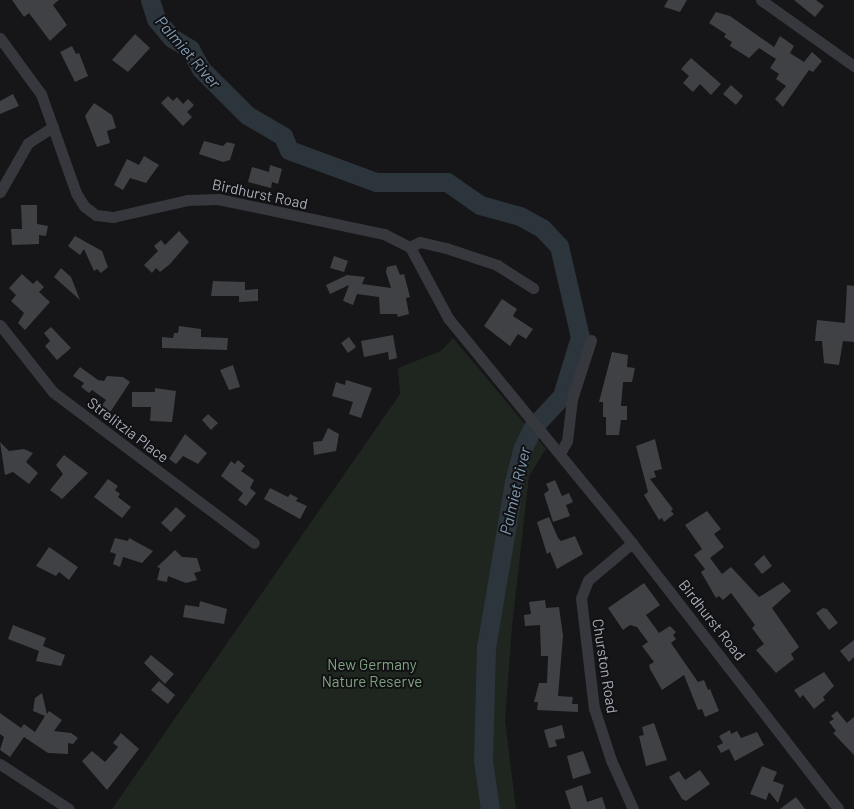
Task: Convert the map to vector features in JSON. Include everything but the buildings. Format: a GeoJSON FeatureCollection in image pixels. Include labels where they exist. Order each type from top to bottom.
{"type":"FeatureCollection","features":[{"type":"Feature","properties":{"kind":"street"},"geometry":{"type":"LineString","coordinates":[[760,0],[854,66]]}},
{"type":"Feature","properties":{"kind":"street","name":"Birdhurst Road"},"geometry":{"type":"LineString","coordinates":[[0,38],[41,94],[76,193],[84,206],[96,215],[113,217],[187,200],[218,199],[384,234],[404,241],[410,247],[448,318],[632,543],[838,809]]}},
{"type":"Feature","properties":{"kind":"street"},"geometry":{"type":"LineString","coordinates":[[0,192],[28,143],[53,128]]}},
{"type":"Feature","properties":{"kind":"street"},"geometry":{"type":"LineString","coordinates":[[410,247],[420,242],[446,248],[497,265],[533,288]]}},
{"type":"Feature","properties":{"kind":"street","name":"Strelitzia Place"},"geometry":{"type":"LineString","coordinates":[[0,325],[53,392],[254,543]]}},
{"type":"Feature","properties":{"kind":"street"},"geometry":{"type":"LineString","coordinates":[[560,453],[567,442],[572,399],[591,340]]}},
{"type":"Feature","properties":{"kind":"street","name":"Churston Road"},"geometry":{"type":"LineString","coordinates":[[632,543],[588,580],[581,603],[594,708],[611,760],[632,809]]}},
{"type":"Feature","properties":{"kind":"street"},"geometry":{"type":"LineString","coordinates":[[0,764],[70,809]]}},
{"type":"Feature","properties":{"kind":"green space","name":"New Germany Nature Reserve"},"geometry":{"type":"Polygon","coordinates":[[[453,338],[546,449],[529,476],[512,627],[505,720],[516,809],[112,809],[400,394],[398,368],[441,351],[453,338]]]}},
{"type":"Feature","properties":{"kind":"waterway","name":"Palmiet River"},"geometry":{"type":"LineString","coordinates":[[150,0],[156,19],[172,38],[190,49],[201,69],[247,115],[283,136],[289,150],[376,182],[447,182],[480,205],[520,216],[542,228],[559,246],[580,337],[562,396],[533,427],[522,450],[514,482],[486,647],[483,760],[490,809]]}}]}
